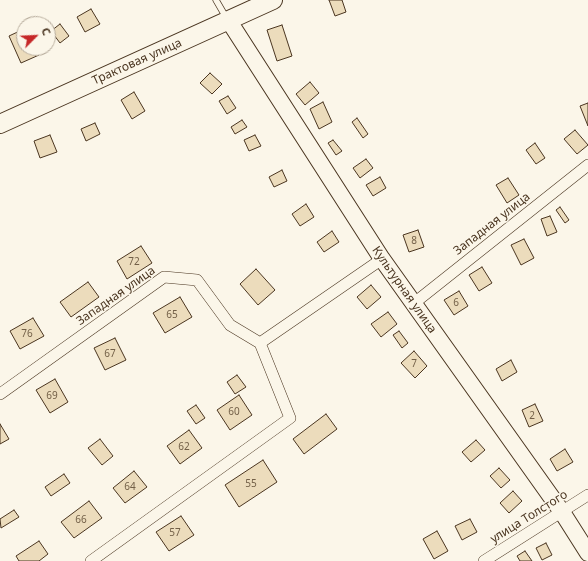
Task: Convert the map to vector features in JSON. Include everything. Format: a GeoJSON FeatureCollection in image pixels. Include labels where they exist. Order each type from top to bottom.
{"type":"FeatureCollection","features":[{"type":"Feature","properties":{"kind":"main road","name":"Трактовая улица"},"geometry":{"type":"LineString","coordinates":[[0,124],[274,0]]}},
{"type":"Feature","properties":{"kind":"street","name":"Культурная улица"},"geometry":{"type":"LineString","coordinates":[[229,21],[382,259],[562,512],[588,553]]}},
{"type":"Feature","properties":{"kind":"street","name":"Западная улица"},"geometry":{"type":"LineString","coordinates":[[413,304],[588,165]]}},
{"type":"Feature","properties":{"kind":"street"},"geometry":{"type":"LineString","coordinates":[[91,561],[290,418],[260,343],[382,259]]}},
{"type":"Feature","properties":{"kind":"street","name":"Западная улица"},"geometry":{"type":"LineString","coordinates":[[0,394],[164,276],[197,280],[230,325],[260,343]]}},
{"type":"Feature","properties":{"kind":"street","name":"улица Толстого"},"geometry":{"type":"LineString","coordinates":[[484,561],[588,495]]}},
{"type":"Feature","properties":{"kind":"lane"},"geometry":{"type":"LineString","coordinates":[[216,0],[229,21]]}},
{"type":"Feature","properties":{"kind":"building"},"geometry":{"type":"Polygon","coordinates":[[[329,0],[342,0],[346,12],[335,16],[329,0]]]}},
{"type":"Feature","properties":{"kind":"building"},"geometry":{"type":"Polygon","coordinates":[[[91,9],[100,24],[85,32],[77,17],[91,9]]]}},
{"type":"Feature","properties":{"kind":"building"},"geometry":{"type":"Polygon","coordinates":[[[60,24],[69,36],[60,43],[56,38],[56,27],[60,24]]]}},
{"type":"Feature","properties":{"kind":"building"},"geometry":{"type":"Polygon","coordinates":[[[282,25],[292,56],[277,61],[267,30],[282,25]]]}},
{"type":"Feature","properties":{"kind":"building"},"geometry":{"type":"Polygon","coordinates":[[[16,33],[16,52],[9,36],[16,33]]]}},
{"type":"Feature","properties":{"kind":"building"},"geometry":{"type":"Polygon","coordinates":[[[18,56],[37,56],[21,63],[18,56]]]}},
{"type":"Feature","properties":{"kind":"building"},"geometry":{"type":"Polygon","coordinates":[[[210,73],[222,84],[212,94],[200,83],[210,73]]]}},
{"type":"Feature","properties":{"kind":"building"},"geometry":{"type":"Polygon","coordinates":[[[310,82],[319,93],[305,105],[296,94],[310,82]]]}},
{"type":"Feature","properties":{"kind":"building"},"geometry":{"type":"Polygon","coordinates":[[[134,92],[145,111],[132,119],[121,100],[134,92]]]}},
{"type":"Feature","properties":{"kind":"building"},"geometry":{"type":"Polygon","coordinates":[[[228,96],[236,108],[227,114],[219,101],[228,96]]]}},
{"type":"Feature","properties":{"kind":"building"},"geometry":{"type":"Polygon","coordinates":[[[323,102],[332,122],[319,129],[310,109],[323,102]]]}},
{"type":"Feature","properties":{"kind":"building"},"geometry":{"type":"Polygon","coordinates":[[[588,103],[588,126],[580,106],[588,103]]]}},
{"type":"Feature","properties":{"kind":"building"},"geometry":{"type":"Polygon","coordinates":[[[357,118],[368,134],[363,138],[352,122],[357,118]]]}},
{"type":"Feature","properties":{"kind":"building"},"geometry":{"type":"Polygon","coordinates":[[[242,120],[247,127],[235,134],[231,127],[242,120]]]}},
{"type":"Feature","properties":{"kind":"building"},"geometry":{"type":"Polygon","coordinates":[[[95,123],[100,134],[86,141],[81,129],[95,123]]]}},
{"type":"Feature","properties":{"kind":"building"},"geometry":{"type":"Polygon","coordinates":[[[575,130],[588,145],[577,154],[564,139],[575,130]]]}},
{"type":"Feature","properties":{"kind":"building"},"geometry":{"type":"Polygon","coordinates":[[[50,135],[57,152],[40,158],[34,141],[50,135]]]}},
{"type":"Feature","properties":{"kind":"building"},"geometry":{"type":"Polygon","coordinates":[[[255,135],[261,146],[249,151],[244,140],[255,135]]]}},
{"type":"Feature","properties":{"kind":"building"},"geometry":{"type":"Polygon","coordinates":[[[333,140],[342,151],[336,155],[328,143],[333,140]]]}},
{"type":"Feature","properties":{"kind":"building"},"geometry":{"type":"Polygon","coordinates":[[[535,143],[545,158],[536,164],[526,150],[535,143]]]}},
{"type":"Feature","properties":{"kind":"building"},"geometry":{"type":"Polygon","coordinates":[[[366,159],[373,168],[360,178],[353,168],[366,159]]]}},
{"type":"Feature","properties":{"kind":"building"},"geometry":{"type":"Polygon","coordinates":[[[282,170],[287,181],[274,187],[269,177],[282,170]]]}},
{"type":"Feature","properties":{"kind":"building"},"geometry":{"type":"Polygon","coordinates":[[[380,177],[386,188],[373,196],[366,185],[380,177]]]}},
{"type":"Feature","properties":{"kind":"building"},"geometry":{"type":"Polygon","coordinates":[[[508,178],[519,195],[507,203],[496,185],[508,178]]]}},
{"type":"Feature","properties":{"kind":"building"},"geometry":{"type":"Polygon","coordinates":[[[306,204],[314,217],[300,226],[292,214],[306,204]]]}},
{"type":"Feature","properties":{"kind":"building"},"geometry":{"type":"Polygon","coordinates":[[[560,207],[569,220],[565,223],[556,210],[560,207]]]}},
{"type":"Feature","properties":{"kind":"building"},"geometry":{"type":"Polygon","coordinates":[[[550,216],[557,232],[547,236],[541,219],[550,216]]]}},
{"type":"Feature","properties":{"kind":"building"},"geometry":{"type":"Polygon","coordinates":[[[418,230],[424,247],[409,252],[403,235],[418,230]]]}},
{"type":"Feature","properties":{"kind":"building"},"geometry":{"type":"Polygon","coordinates":[[[332,231],[339,242],[324,252],[317,242],[332,231]]]}},
{"type":"Feature","properties":{"kind":"building"},"geometry":{"type":"Polygon","coordinates":[[[524,239],[534,258],[521,265],[511,245],[524,239]]]}},
{"type":"Feature","properties":{"kind":"building"},"geometry":{"type":"Polygon","coordinates":[[[141,246],[152,263],[127,279],[117,261],[141,246]]]}},
{"type":"Feature","properties":{"kind":"building"},"geometry":{"type":"Polygon","coordinates":[[[482,267],[492,283],[479,291],[469,275],[482,267]]]}},
{"type":"Feature","properties":{"kind":"building"},"geometry":{"type":"Polygon","coordinates":[[[256,269],[275,290],[258,305],[240,284],[256,269]]]}},
{"type":"Feature","properties":{"kind":"building"},"geometry":{"type":"Polygon","coordinates":[[[88,282],[99,297],[71,317],[60,302],[88,282]]]}},
{"type":"Feature","properties":{"kind":"building"},"geometry":{"type":"Polygon","coordinates":[[[371,285],[381,297],[367,309],[357,297],[371,285]]]}},
{"type":"Feature","properties":{"kind":"building"},"geometry":{"type":"Polygon","coordinates":[[[459,291],[468,306],[454,315],[444,300],[459,291]]]}},
{"type":"Feature","properties":{"kind":"building"},"geometry":{"type":"Polygon","coordinates":[[[180,297],[192,317],[165,333],[153,313],[180,297]]]}},
{"type":"Feature","properties":{"kind":"building"},"geometry":{"type":"Polygon","coordinates":[[[388,312],[397,324],[381,337],[371,324],[388,312]]]}},
{"type":"Feature","properties":{"kind":"building"},"geometry":{"type":"Polygon","coordinates":[[[33,318],[44,336],[20,349],[10,331],[33,318]]]}},
{"type":"Feature","properties":{"kind":"building"},"geometry":{"type":"Polygon","coordinates":[[[399,331],[408,343],[402,348],[393,335],[399,331]]]}},
{"type":"Feature","properties":{"kind":"building"},"geometry":{"type":"Polygon","coordinates":[[[115,338],[126,360],[105,370],[94,348],[115,338]]]}},
{"type":"Feature","properties":{"kind":"building"},"geometry":{"type":"Polygon","coordinates":[[[414,351],[427,366],[415,378],[401,363],[414,351]]]}},
{"type":"Feature","properties":{"kind":"building"},"geometry":{"type":"Polygon","coordinates":[[[511,360],[517,372],[502,381],[496,369],[511,360]]]}},
{"type":"Feature","properties":{"kind":"building"},"geometry":{"type":"Polygon","coordinates":[[[237,375],[246,387],[235,394],[227,382],[237,375]]]}},
{"type":"Feature","properties":{"kind":"building"},"geometry":{"type":"Polygon","coordinates":[[[55,379],[68,402],[50,413],[36,390],[55,379]]]}},
{"type":"Feature","properties":{"kind":"building"},"geometry":{"type":"Polygon","coordinates":[[[239,395],[252,415],[230,430],[217,410],[239,395]]]}},
{"type":"Feature","properties":{"kind":"building"},"geometry":{"type":"Polygon","coordinates":[[[535,404],[543,421],[529,427],[522,410],[535,404]]]}},
{"type":"Feature","properties":{"kind":"building"},"geometry":{"type":"Polygon","coordinates":[[[196,405],[205,418],[196,424],[187,411],[196,405]]]}},
{"type":"Feature","properties":{"kind":"building"},"geometry":{"type":"Polygon","coordinates":[[[326,414],[337,429],[304,454],[293,439],[326,414]]]}},
{"type":"Feature","properties":{"kind":"building"},"geometry":{"type":"Polygon","coordinates":[[[0,424],[9,439],[0,444],[0,424]]]}},
{"type":"Feature","properties":{"kind":"building"},"geometry":{"type":"Polygon","coordinates":[[[189,430],[202,448],[180,464],[167,446],[189,430]]]}},
{"type":"Feature","properties":{"kind":"building"},"geometry":{"type":"Polygon","coordinates":[[[100,439],[113,456],[102,465],[88,448],[100,439]]]}},
{"type":"Feature","properties":{"kind":"building"},"geometry":{"type":"Polygon","coordinates":[[[476,440],[485,450],[471,462],[462,452],[476,440]]]}},
{"type":"Feature","properties":{"kind":"building"},"geometry":{"type":"Polygon","coordinates":[[[565,449],[573,462],[557,471],[550,459],[565,449]]]}},
{"type":"Feature","properties":{"kind":"building"},"geometry":{"type":"Polygon","coordinates":[[[263,460],[277,482],[239,507],[225,485],[263,460]]]}},
{"type":"Feature","properties":{"kind":"building"},"geometry":{"type":"Polygon","coordinates":[[[499,468],[510,480],[501,488],[490,476],[499,468]]]}},
{"type":"Feature","properties":{"kind":"building"},"geometry":{"type":"Polygon","coordinates":[[[134,471],[147,487],[125,503],[113,488],[134,471]]]}},
{"type":"Feature","properties":{"kind":"building"},"geometry":{"type":"Polygon","coordinates":[[[64,474],[70,483],[51,496],[45,487],[64,474]]]}},
{"type":"Feature","properties":{"kind":"building"},"geometry":{"type":"Polygon","coordinates":[[[513,491],[522,501],[509,513],[500,503],[513,491]]]}},
{"type":"Feature","properties":{"kind":"building"},"geometry":{"type":"Polygon","coordinates":[[[89,501],[102,518],[74,538],[61,522],[89,501]]]}},
{"type":"Feature","properties":{"kind":"building"},"geometry":{"type":"Polygon","coordinates":[[[14,510],[19,517],[1,528],[0,519],[14,510]]]}},
{"type":"Feature","properties":{"kind":"building"},"geometry":{"type":"Polygon","coordinates":[[[181,516],[194,535],[169,551],[156,532],[181,516]]]}},
{"type":"Feature","properties":{"kind":"building"},"geometry":{"type":"Polygon","coordinates":[[[470,519],[477,532],[462,540],[455,526],[470,519]]]}},
{"type":"Feature","properties":{"kind":"building"},"geometry":{"type":"Polygon","coordinates":[[[437,531],[448,551],[434,559],[423,539],[437,531]]]}},
{"type":"Feature","properties":{"kind":"building"},"geometry":{"type":"Polygon","coordinates":[[[39,541],[48,554],[39,561],[19,561],[16,556],[39,541]]]}},
{"type":"Feature","properties":{"kind":"building"},"geometry":{"type":"Polygon","coordinates":[[[546,543],[552,555],[542,560],[536,548],[546,543]]]}},
{"type":"Feature","properties":{"kind":"building"},"geometry":{"type":"Polygon","coordinates":[[[525,551],[532,561],[520,561],[517,556],[525,551]]]}}]}
